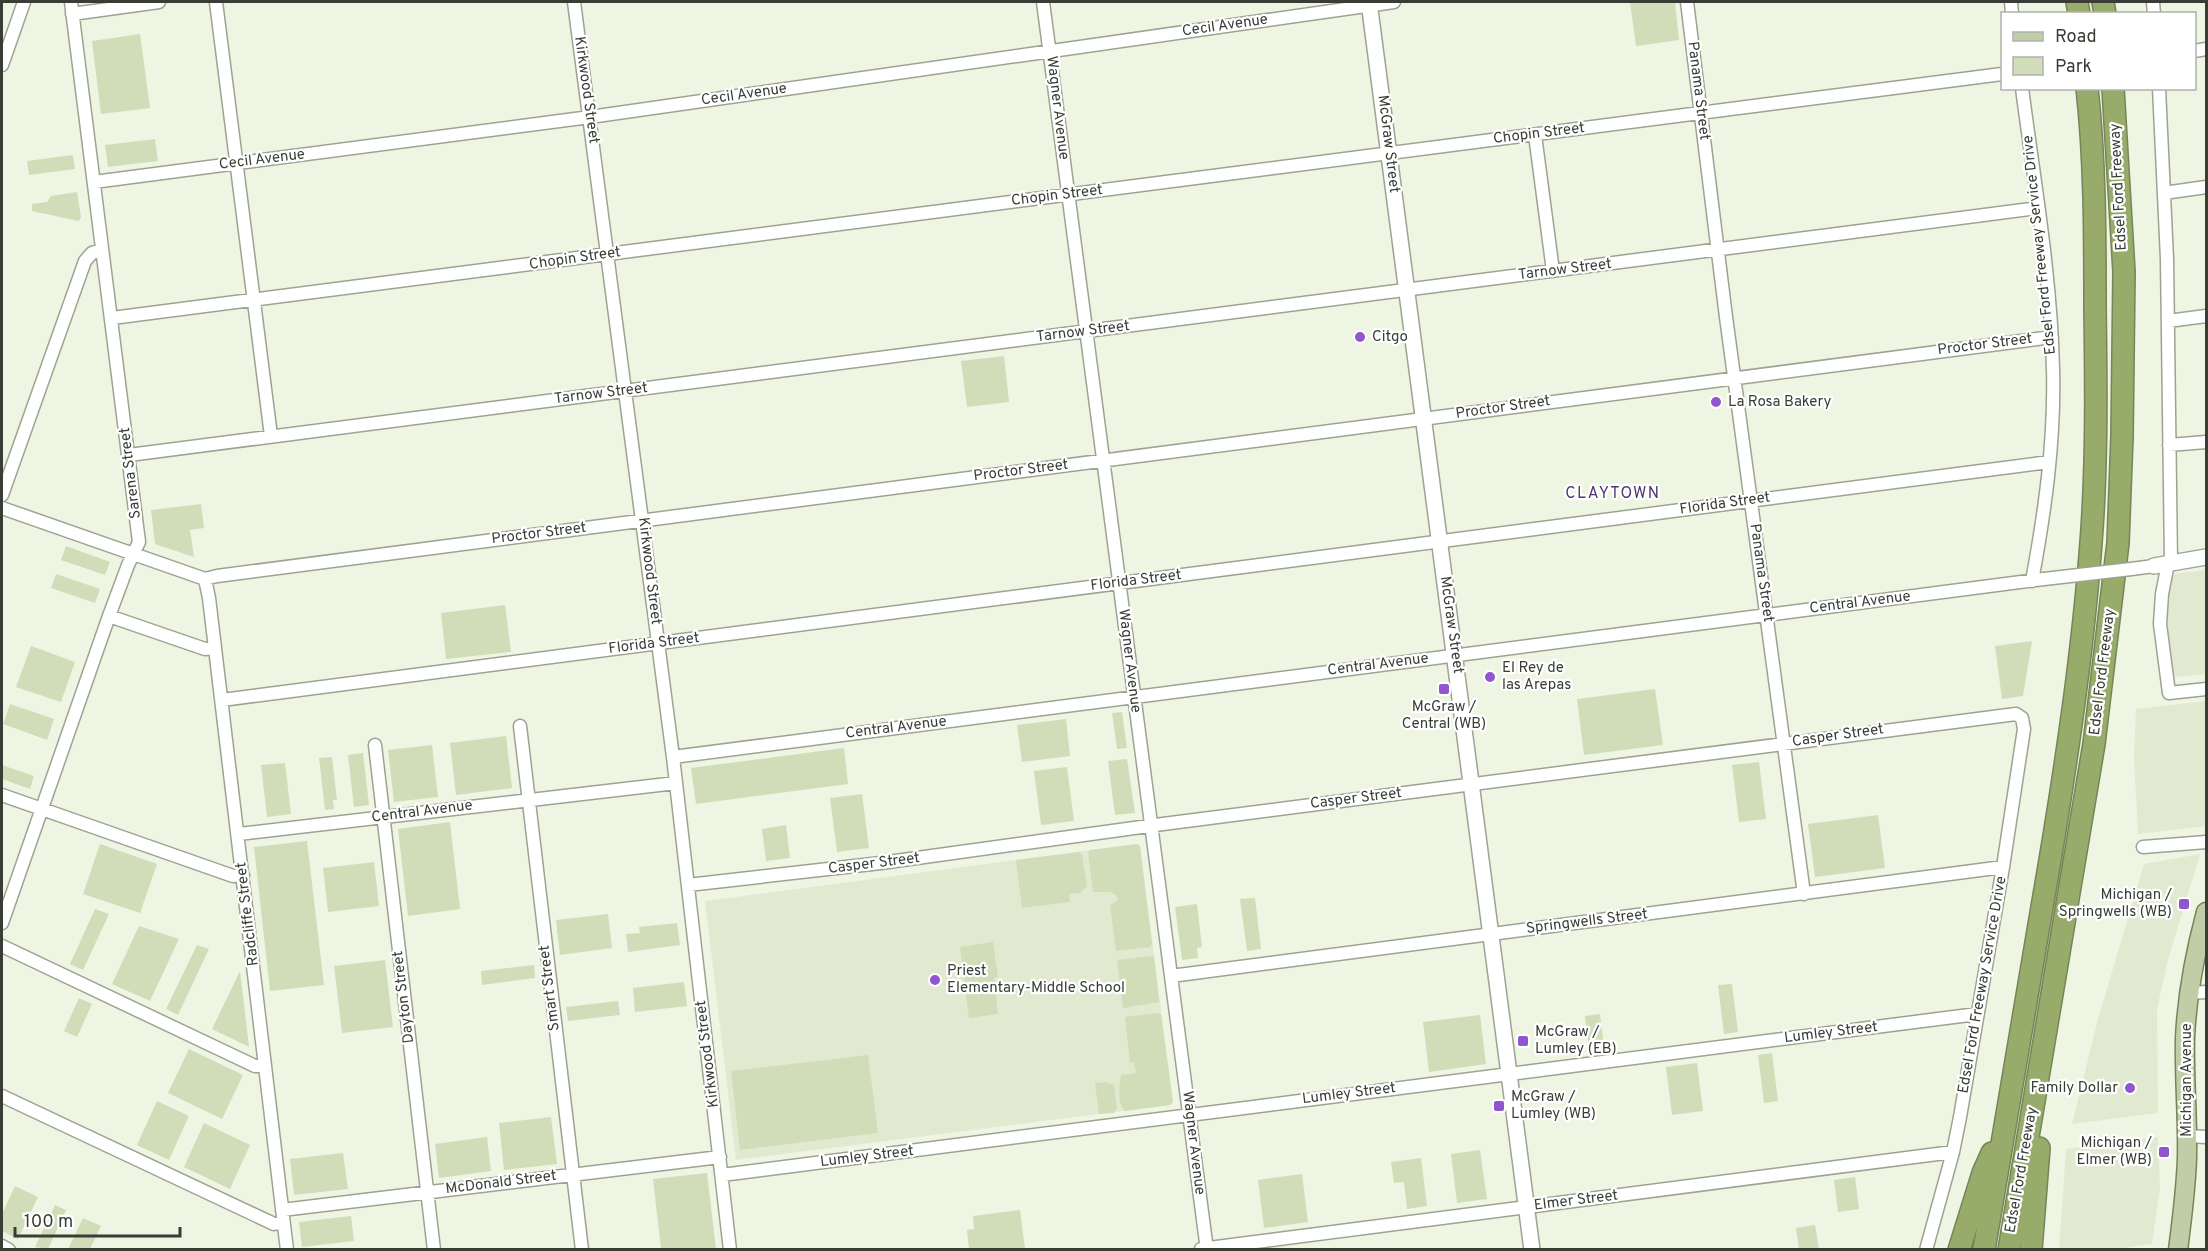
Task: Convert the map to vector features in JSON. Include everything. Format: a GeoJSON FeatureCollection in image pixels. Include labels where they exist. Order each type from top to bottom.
{"type":"FeatureCollection","features":[{"type":"Feature","properties":{"kind":"highway","name":"Edsel Ford Freeway"},"geometry":{"type":"LineString","coordinates":[[1984,1250],[2069,739],[2092,529],[2097,423],[2097,330],[2096,248],[2087,90]]}},
{"type":"Feature","properties":{"kind":"highway","name":"Edsel Ford Freeway"},"geometry":{"type":"LineString","coordinates":[[2009,1250],[2094,744],[2118,543],[2124,272],[2113,90]]}},
{"type":"Feature","properties":{"kind":"highway"},"geometry":{"type":"LineString","coordinates":[[2031,1250],[2047,1081],[2044,1045]]}},
{"type":"Feature","properties":{"kind":"highway"},"geometry":{"type":"LineString","coordinates":[[1959,1250],[1983,1173],[2006,1122]]}},
{"type":"Feature","properties":{"kind":"main road","name":"Michigan Avenue"},"geometry":{"type":"LineString","coordinates":[[2178,1250],[2186,1189],[2186,1038],[2198,993],[2194,962],[2206,912]]}},
{"type":"Feature","properties":{"kind":"street"},"geometry":{"type":"LineString","coordinates":[[2,65],[24,2]]}},
{"type":"Feature","properties":{"kind":"street"},"geometry":{"type":"LineString","coordinates":[[71,8],[159,2]]}},
{"type":"Feature","properties":{"kind":"street"},"geometry":{"type":"LineString","coordinates":[[216,2],[271,436]]}},
{"type":"Feature","properties":{"kind":"street","name":"Kirkwood Street"},"geometry":{"type":"LineString","coordinates":[[574,2],[673,758],[730,1250]]}},
{"type":"Feature","properties":{"kind":"street","name":"Wagner Avenue"},"geometry":{"type":"LineString","coordinates":[[1043,2],[1190,1115],[1205,1249]]}},
{"type":"Feature","properties":{"kind":"street","name":"Cecil Avenue"},"geometry":{"type":"LineString","coordinates":[[94,182],[590,117],[1370,3],[1394,2]]}},
{"type":"Feature","properties":{"kind":"street","name":"Panama Street"},"geometry":{"type":"LineString","coordinates":[[1687,2],[1804,894]]}},
{"type":"Feature","properties":{"kind":"street","name":"McGraw Street"},"geometry":{"type":"LineString","coordinates":[[1370,3],[1532,1250]]}},
{"type":"Feature","properties":{"kind":"street","name":"Sarena Street"},"geometry":{"type":"LineString","coordinates":[[2,924],[109,616],[139,542],[71,8]]}},
{"type":"Feature","properties":{"kind":"street","name":"Chopin Street"},"geometry":{"type":"LineString","coordinates":[[112,318],[2001,74]]}},
{"type":"Feature","properties":{"kind":"street","name":"Edsel Ford Freeway Service Drive"},"geometry":{"type":"LineString","coordinates":[[2022,90],[2052,337],[2053,400],[2038,580]]}},
{"type":"Feature","properties":{"kind":"street"},"geometry":{"type":"LineString","coordinates":[[2160,90],[2168,321],[2169,445],[2160,624],[2169,693],[2206,689]]}},
{"type":"Feature","properties":{"kind":"street"},"geometry":{"type":"LineString","coordinates":[[1535,135],[1553,271]]}},
{"type":"Feature","properties":{"kind":"street"},"geometry":{"type":"LineString","coordinates":[[2164,193],[2206,188]]}},
{"type":"Feature","properties":{"kind":"street","name":"Tarnow Street"},"geometry":{"type":"LineString","coordinates":[[129,455],[2038,208]]}},
{"type":"Feature","properties":{"kind":"street"},"geometry":{"type":"LineString","coordinates":[[2,495],[85,261],[97,250],[102,249]]}},
{"type":"Feature","properties":{"kind":"street"},"geometry":{"type":"LineString","coordinates":[[2168,321],[2206,316]]}},
{"type":"Feature","properties":{"kind":"street","name":"Proctor Street"},"geometry":{"type":"LineString","coordinates":[[2,508],[205,579],[2052,337]]}},
{"type":"Feature","properties":{"kind":"street"},"geometry":{"type":"LineString","coordinates":[[2169,445],[2206,442]]}},
{"type":"Feature","properties":{"kind":"street","name":"Florida Street"},"geometry":{"type":"LineString","coordinates":[[222,700],[2049,462]]}},
{"type":"Feature","properties":{"kind":"street"},"geometry":{"type":"LineString","coordinates":[[2164,564],[2206,557]]}},
{"type":"Feature","properties":{"kind":"street","name":"Central Avenue"},"geometry":{"type":"LineString","coordinates":[[673,758],[2164,564]]}},
{"type":"Feature","properties":{"kind":"street","name":"Radcliffe Street"},"geometry":{"type":"LineString","coordinates":[[205,579],[239,834],[287,1250]]}},
{"type":"Feature","properties":{"kind":"street"},"geometry":{"type":"LineString","coordinates":[[109,616],[205,649],[215,648]]}},
{"type":"Feature","properties":{"kind":"street","name":"Casper Street"},"geometry":{"type":"LineString","coordinates":[[688,885],[892,862],[2012,713],[2022,718]]}},
{"type":"Feature","properties":{"kind":"street","name":"Edsel Ford Freeway Service Drive"},"geometry":{"type":"LineString","coordinates":[[1926,1250],[1953,1152],[2003,867],[2024,729],[2022,718]]}},
{"type":"Feature","properties":{"kind":"street","name":"Smart Street"},"geometry":{"type":"LineString","coordinates":[[520,726],[582,1250]]}},
{"type":"Feature","properties":{"kind":"street","name":"Dayton Street"},"geometry":{"type":"LineString","coordinates":[[375,745],[434,1250]]}},
{"type":"Feature","properties":{"kind":"street","name":"Central Avenue"},"geometry":{"type":"LineString","coordinates":[[239,834],[676,783]]}},
{"type":"Feature","properties":{"kind":"street"},"geometry":{"type":"LineString","coordinates":[[2,795],[232,876],[243,875]]}},
{"type":"Feature","properties":{"kind":"street"},"geometry":{"type":"LineString","coordinates":[[2143,847],[2206,842]]}},
{"type":"Feature","properties":{"kind":"street","name":"Springwells Street"},"geometry":{"type":"LineString","coordinates":[[1171,976],[2003,867]]}},
{"type":"Feature","properties":{"kind":"street"},"geometry":{"type":"LineString","coordinates":[[2,946],[255,1066],[265,1065]]}},
{"type":"Feature","properties":{"kind":"street","name":"Lumley Street"},"geometry":{"type":"LineString","coordinates":[[722,1175],[1977,1014]]}},
{"type":"Feature","properties":{"kind":"street","name":"McDonald Street"},"geometry":{"type":"LineString","coordinates":[[2,1096],[274,1224],[283,1216],[427,1192],[720,1157]]}},
{"type":"Feature","properties":{"kind":"street"},"geometry":{"type":"LineString","coordinates":[[2187,1136],[2206,1137]]}},
{"type":"Feature","properties":{"kind":"street","name":"Elmer Street"},"geometry":{"type":"LineString","coordinates":[[1205,1249],[1953,1152]]}},
{"type":"Feature","properties":{"kind":"street"},"geometry":{"type":"LineString","coordinates":[[2,1246],[9,1250]]}},
{"type":"Feature","properties":{"kind":"shaded area"},"geometry":{"type":"Polygon","coordinates":[[[2206,570],[2206,674],[2174,677],[2166,654],[2163,618],[2173,574],[2206,570]]]}},
{"type":"Feature","properties":{"kind":"shaded area"},"geometry":{"type":"Polygon","coordinates":[[[2206,701],[2206,826],[2138,834],[2134,758],[2136,709],[2206,701]]]}},
{"type":"Feature","properties":{"kind":"shaded area","name":"Priest Elementary‑Middle School"},"geometry":{"type":"Polygon","coordinates":[[[1137,844],[1140,846],[1173,1102],[1170,1105],[736,1160],[705,901],[1137,844]]]}},
{"type":"Feature","properties":{"kind":"shaded area"},"geometry":{"type":"Polygon","coordinates":[[[2200,854],[2168,960],[2157,1009],[2158,1113],[2072,1124],[2098,1019],[2144,864],[2200,854]]]}},
{"type":"Feature","properties":{"kind":"shaded area"},"geometry":{"type":"Polygon","coordinates":[[[2158,1137],[2160,1188],[2152,1244],[2108,1250],[2059,1249],[2066,1149],[2158,1137]]]}},
{"type":"Feature","properties":{"kind":"green space"},"geometry":{"type":"Polygon","coordinates":[[[1630,2],[1675,2],[1679,40],[1636,46],[1630,2]]]}},
{"type":"Feature","properties":{"kind":"green space"},"geometry":{"type":"Polygon","coordinates":[[[140,34],[150,108],[101,114],[92,41],[140,34]]]}},
{"type":"Feature","properties":{"kind":"green space"},"geometry":{"type":"Polygon","coordinates":[[[155,139],[158,161],[108,167],[105,145],[155,139]]]}},
{"type":"Feature","properties":{"kind":"green space"},"geometry":{"type":"Polygon","coordinates":[[[73,155],[75,169],[29,175],[27,161],[73,155]]]}},
{"type":"Feature","properties":{"kind":"green space"},"geometry":{"type":"Polygon","coordinates":[[[77,192],[81,217],[79,221],[32,211],[32,204],[47,202],[51,196],[77,192]]]}},
{"type":"Feature","properties":{"kind":"green space"},"geometry":{"type":"Polygon","coordinates":[[[1004,356],[1009,402],[967,407],[961,361],[1004,356]]]}},
{"type":"Feature","properties":{"kind":"green space"},"geometry":{"type":"Polygon","coordinates":[[[201,504],[204,528],[190,530],[194,557],[155,544],[151,510],[201,504]]]}},
{"type":"Feature","properties":{"kind":"green space"},"geometry":{"type":"Polygon","coordinates":[[[66,546],[110,562],[105,575],[61,560],[66,546]]]}},
{"type":"Feature","properties":{"kind":"green space"},"geometry":{"type":"Polygon","coordinates":[[[56,574],[100,589],[95,603],[51,588],[56,574]]]}},
{"type":"Feature","properties":{"kind":"green space"},"geometry":{"type":"Polygon","coordinates":[[[505,605],[511,652],[446,659],[441,613],[505,605]]]}},
{"type":"Feature","properties":{"kind":"green space"},"geometry":{"type":"Polygon","coordinates":[[[2032,641],[2023,696],[2002,699],[1995,646],[2032,641]]]}},
{"type":"Feature","properties":{"kind":"green space"},"geometry":{"type":"Polygon","coordinates":[[[31,646],[75,662],[61,702],[16,687],[31,646]]]}},
{"type":"Feature","properties":{"kind":"green space"},"geometry":{"type":"Polygon","coordinates":[[[1655,689],[1663,745],[1584,755],[1577,699],[1655,689]]]}},
{"type":"Feature","properties":{"kind":"green space"},"geometry":{"type":"Polygon","coordinates":[[[10,704],[54,719],[47,740],[3,724],[10,704]]]}},
{"type":"Feature","properties":{"kind":"green space"},"geometry":{"type":"Polygon","coordinates":[[[1122,712],[1127,748],[1117,749],[1112,713],[1122,712]]]}},
{"type":"Feature","properties":{"kind":"green space"},"geometry":{"type":"Polygon","coordinates":[[[1066,719],[1070,756],[1022,762],[1017,725],[1066,719]]]}},
{"type":"Feature","properties":{"kind":"green space"},"geometry":{"type":"Polygon","coordinates":[[[506,736],[512,788],[456,795],[450,743],[506,736]]]}},
{"type":"Feature","properties":{"kind":"green space"},"geometry":{"type":"Polygon","coordinates":[[[432,745],[438,797],[394,802],[388,750],[432,745]]]}},
{"type":"Feature","properties":{"kind":"green space"},"geometry":{"type":"Polygon","coordinates":[[[844,748],[848,784],[696,804],[691,768],[844,748]]]}},
{"type":"Feature","properties":{"kind":"green space"},"geometry":{"type":"Polygon","coordinates":[[[363,753],[369,805],[354,807],[348,755],[363,753]]]}},
{"type":"Feature","properties":{"kind":"green space"},"geometry":{"type":"Polygon","coordinates":[[[332,757],[337,800],[333,800],[334,809],[325,810],[319,758],[332,757]]]}},
{"type":"Feature","properties":{"kind":"green space"},"geometry":{"type":"Polygon","coordinates":[[[1127,759],[1135,813],[1115,815],[1108,761],[1127,759]]]}},
{"type":"Feature","properties":{"kind":"green space"},"geometry":{"type":"Polygon","coordinates":[[[1759,762],[1766,819],[1739,822],[1732,765],[1759,762]]]}},
{"type":"Feature","properties":{"kind":"green space"},"geometry":{"type":"Polygon","coordinates":[[[285,763],[291,814],[267,817],[261,765],[285,763]]]}},
{"type":"Feature","properties":{"kind":"green space"},"geometry":{"type":"Polygon","coordinates":[[[2,765],[34,776],[30,789],[2,779],[2,765]]]}},
{"type":"Feature","properties":{"kind":"green space"},"geometry":{"type":"Polygon","coordinates":[[[1067,767],[1074,821],[1041,825],[1034,771],[1067,767]]]}},
{"type":"Feature","properties":{"kind":"green space"},"geometry":{"type":"Polygon","coordinates":[[[862,794],[869,848],[837,852],[830,798],[862,794]]]}},
{"type":"Feature","properties":{"kind":"green space"},"geometry":{"type":"Polygon","coordinates":[[[1878,815],[1885,868],[1815,877],[1808,824],[1878,815]]]}},
{"type":"Feature","properties":{"kind":"green space"},"geometry":{"type":"Polygon","coordinates":[[[450,822],[460,909],[408,916],[398,829],[450,822]]]}},
{"type":"Feature","properties":{"kind":"green space"},"geometry":{"type":"Polygon","coordinates":[[[786,825],[790,858],[766,861],[762,829],[786,825]]]}},
{"type":"Feature","properties":{"kind":"green space"},"geometry":{"type":"Polygon","coordinates":[[[307,841],[324,985],[270,991],[254,847],[307,841]]]}},
{"type":"Feature","properties":{"kind":"green space"},"geometry":{"type":"Polygon","coordinates":[[[100,844],[157,864],[140,913],[83,894],[100,844]]]}},
{"type":"Feature","properties":{"kind":"green space"},"geometry":{"type":"Polygon","coordinates":[[[1137,844],[1140,846],[1152,944],[1150,947],[1116,951],[1110,905],[1118,900],[1117,896],[1110,892],[1093,892],[1088,853],[1090,850],[1137,844]]]}},
{"type":"Feature","properties":{"kind":"green space"},"geometry":{"type":"Polygon","coordinates":[[[1079,852],[1082,854],[1087,886],[1080,893],[1069,894],[1070,902],[1022,908],[1016,860],[1079,852]]]}},
{"type":"Feature","properties":{"kind":"green space"},"geometry":{"type":"Polygon","coordinates":[[[374,862],[379,906],[328,912],[323,868],[374,862]]]}},
{"type":"Feature","properties":{"kind":"green space"},"geometry":{"type":"Polygon","coordinates":[[[1255,898],[1261,949],[1247,951],[1240,899],[1255,898]]]}},
{"type":"Feature","properties":{"kind":"green space"},"geometry":{"type":"Polygon","coordinates":[[[1197,904],[1202,947],[1197,948],[1198,958],[1182,960],[1175,907],[1197,904]]]}},
{"type":"Feature","properties":{"kind":"green space"},"geometry":{"type":"Polygon","coordinates":[[[95,909],[109,914],[83,970],[70,964],[95,909]]]}},
{"type":"Feature","properties":{"kind":"green space"},"geometry":{"type":"Polygon","coordinates":[[[608,914],[612,948],[560,955],[556,920],[608,914]]]}},
{"type":"Feature","properties":{"kind":"green space"},"geometry":{"type":"Polygon","coordinates":[[[677,923],[680,945],[628,952],[626,934],[640,933],[639,927],[677,923]]]}},
{"type":"Feature","properties":{"kind":"green space"},"geometry":{"type":"Polygon","coordinates":[[[139,926],[179,939],[150,1001],[112,984],[139,926]]]}},
{"type":"Feature","properties":{"kind":"green space"},"geometry":{"type":"Polygon","coordinates":[[[993,942],[998,977],[994,978],[998,1014],[969,1018],[960,947],[993,942]]]}},
{"type":"Feature","properties":{"kind":"green space"},"geometry":{"type":"Polygon","coordinates":[[[197,945],[209,949],[178,1015],[166,1009],[197,945]]]}},
{"type":"Feature","properties":{"kind":"green space"},"geometry":{"type":"Polygon","coordinates":[[[1154,957],[1159,1002],[1123,1008],[1117,960],[1154,957]]]}},
{"type":"Feature","properties":{"kind":"green space"},"geometry":{"type":"Polygon","coordinates":[[[385,960],[393,1027],[342,1033],[334,966],[385,960]]]}},
{"type":"Feature","properties":{"kind":"green space"},"geometry":{"type":"Polygon","coordinates":[[[534,965],[535,978],[482,985],[481,971],[534,965]]]}},
{"type":"Feature","properties":{"kind":"green space"},"geometry":{"type":"Polygon","coordinates":[[[240,971],[249,1047],[212,1029],[240,971]]]}},
{"type":"Feature","properties":{"kind":"green space"},"geometry":{"type":"Polygon","coordinates":[[[684,982],[687,1006],[635,1012],[633,988],[684,982]]]}},
{"type":"Feature","properties":{"kind":"green space"},"geometry":{"type":"Polygon","coordinates":[[[1732,984],[1738,1032],[1724,1034],[1718,985],[1732,984]]]}},
{"type":"Feature","properties":{"kind":"green space"},"geometry":{"type":"Polygon","coordinates":[[[79,998],[92,1004],[77,1037],[64,1031],[79,998]]]}},
{"type":"Feature","properties":{"kind":"green space"},"geometry":{"type":"Polygon","coordinates":[[[618,1001],[620,1015],[568,1021],[566,1007],[618,1001]]]}},
{"type":"Feature","properties":{"kind":"green space"},"geometry":{"type":"Polygon","coordinates":[[[1158,1013],[1161,1015],[1173,1102],[1170,1105],[1125,1111],[1120,1099],[1121,1075],[1136,1073],[1134,1062],[1130,1063],[1125,1017],[1158,1013]]]}},
{"type":"Feature","properties":{"kind":"green space"},"geometry":{"type":"Polygon","coordinates":[[[1600,1014],[1604,1047],[1589,1049],[1585,1016],[1600,1014]]]}},
{"type":"Feature","properties":{"kind":"green space"},"geometry":{"type":"Polygon","coordinates":[[[1480,1015],[1486,1064],[1429,1072],[1423,1022],[1480,1015]]]}},
{"type":"Feature","properties":{"kind":"green space"},"geometry":{"type":"Polygon","coordinates":[[[189,1049],[243,1075],[222,1119],[168,1093],[189,1049]]]}},
{"type":"Feature","properties":{"kind":"green space"},"geometry":{"type":"Polygon","coordinates":[[[1772,1053],[1778,1101],[1764,1103],[1758,1055],[1772,1053]]]}},
{"type":"Feature","properties":{"kind":"green space"},"geometry":{"type":"Polygon","coordinates":[[[868,1055],[878,1133],[740,1150],[731,1071],[868,1055]]]}},
{"type":"Feature","properties":{"kind":"green space"},"geometry":{"type":"Polygon","coordinates":[[[1697,1063],[1703,1111],[1672,1115],[1666,1067],[1697,1063]]]}},
{"type":"Feature","properties":{"kind":"green space"},"geometry":{"type":"Polygon","coordinates":[[[1106,1082],[1114,1085],[1117,1108],[1114,1113],[1099,1114],[1095,1083],[1106,1082]]]}},
{"type":"Feature","properties":{"kind":"green space"},"geometry":{"type":"Polygon","coordinates":[[[157,1101],[189,1116],[169,1160],[137,1145],[157,1101]]]}},
{"type":"Feature","properties":{"kind":"green space"},"geometry":{"type":"Polygon","coordinates":[[[551,1117],[557,1164],[504,1170],[499,1123],[551,1117]]]}},
{"type":"Feature","properties":{"kind":"green space"},"geometry":{"type":"Polygon","coordinates":[[[204,1123],[250,1145],[230,1189],[184,1167],[204,1123]]]}},
{"type":"Feature","properties":{"kind":"green space"},"geometry":{"type":"Polygon","coordinates":[[[487,1137],[491,1171],[439,1178],[435,1144],[487,1137]]]}},
{"type":"Feature","properties":{"kind":"green space"},"geometry":{"type":"Polygon","coordinates":[[[1480,1150],[1487,1199],[1457,1203],[1451,1154],[1480,1150]]]}},
{"type":"Feature","properties":{"kind":"green space"},"geometry":{"type":"Polygon","coordinates":[[[343,1153],[348,1189],[294,1195],[290,1159],[343,1153]]]}},
{"type":"Feature","properties":{"kind":"green space"},"geometry":{"type":"Polygon","coordinates":[[[1421,1158],[1427,1206],[1407,1209],[1404,1182],[1394,1183],[1391,1162],[1421,1158]]]}},
{"type":"Feature","properties":{"kind":"green space"},"geometry":{"type":"Polygon","coordinates":[[[707,1173],[716,1249],[661,1249],[653,1179],[707,1173]]]}},
{"type":"Feature","properties":{"kind":"green space"},"geometry":{"type":"Polygon","coordinates":[[[1302,1174],[1308,1222],[1264,1228],[1258,1180],[1302,1174]]]}},
{"type":"Feature","properties":{"kind":"green space"},"geometry":{"type":"Polygon","coordinates":[[[1855,1177],[1859,1209],[1838,1212],[1834,1180],[1855,1177]]]}},
{"type":"Feature","properties":{"kind":"green space"},"geometry":{"type":"Polygon","coordinates":[[[15,1186],[38,1197],[18,1239],[2,1231],[2,1214],[15,1186]]]}},
{"type":"Feature","properties":{"kind":"green space"},"geometry":{"type":"Polygon","coordinates":[[[55,1205],[66,1210],[48,1249],[35,1247],[55,1205]]]}},
{"type":"Feature","properties":{"kind":"green space"},"geometry":{"type":"Polygon","coordinates":[[[1020,1210],[1025,1249],[969,1249],[967,1230],[974,1229],[973,1216],[1020,1210]]]}},
{"type":"Feature","properties":{"kind":"green space"},"geometry":{"type":"Polygon","coordinates":[[[351,1216],[354,1241],[302,1247],[299,1222],[351,1216]]]}},
{"type":"Feature","properties":{"kind":"green space"},"geometry":{"type":"Polygon","coordinates":[[[83,1218],[101,1226],[90,1249],[68,1249],[83,1218]]]}},
{"type":"Feature","properties":{"kind":"green space"},"geometry":{"type":"Polygon","coordinates":[[[1815,1225],[1819,1249],[1799,1249],[1796,1228],[1815,1225]]]}},
{"type":"Feature","properties":{"kind":"place","name":"Citgo"},"geometry":{"type":"Point","coordinates":[1360,337]}},
{"type":"Feature","properties":{"kind":"place","name":"La Rosa Bakery"},"geometry":{"type":"Point","coordinates":[1716,402]}},
{"type":"Feature","properties":{"kind":"place","name":"El Rey de las Arepas"},"geometry":{"type":"Point","coordinates":[1490,677]}},
{"type":"Feature","properties":{"kind":"place","name":"McGraw / Central (WB)"},"geometry":{"type":"Point","coordinates":[1444,689]}},
{"type":"Feature","properties":{"kind":"place","name":"Michigan / Springwells (WB)"},"geometry":{"type":"Point","coordinates":[2184,904]}},
{"type":"Feature","properties":{"kind":"place","name":"Priest Elementary‑Middle School"},"geometry":{"type":"Point","coordinates":[935,980]}},
{"type":"Feature","properties":{"kind":"place","name":"McGraw / Lumley (EB)"},"geometry":{"type":"Point","coordinates":[1523,1041]}},
{"type":"Feature","properties":{"kind":"place","name":"Family Dollar"},"geometry":{"type":"Point","coordinates":[2130,1088]}},
{"type":"Feature","properties":{"kind":"place","name":"McGraw / Lumley (WB)"},"geometry":{"type":"Point","coordinates":[1499,1106]}},
{"type":"Feature","properties":{"kind":"place","name":"Michigan / Elmer (WB)"},"geometry":{"type":"Point","coordinates":[2164,1152]}},
{"type":"Feature","properties":{"kind":"district","name":"CLAYTOWN"},"geometry":{"type":"Point","coordinates":[1613,494]}}]}
